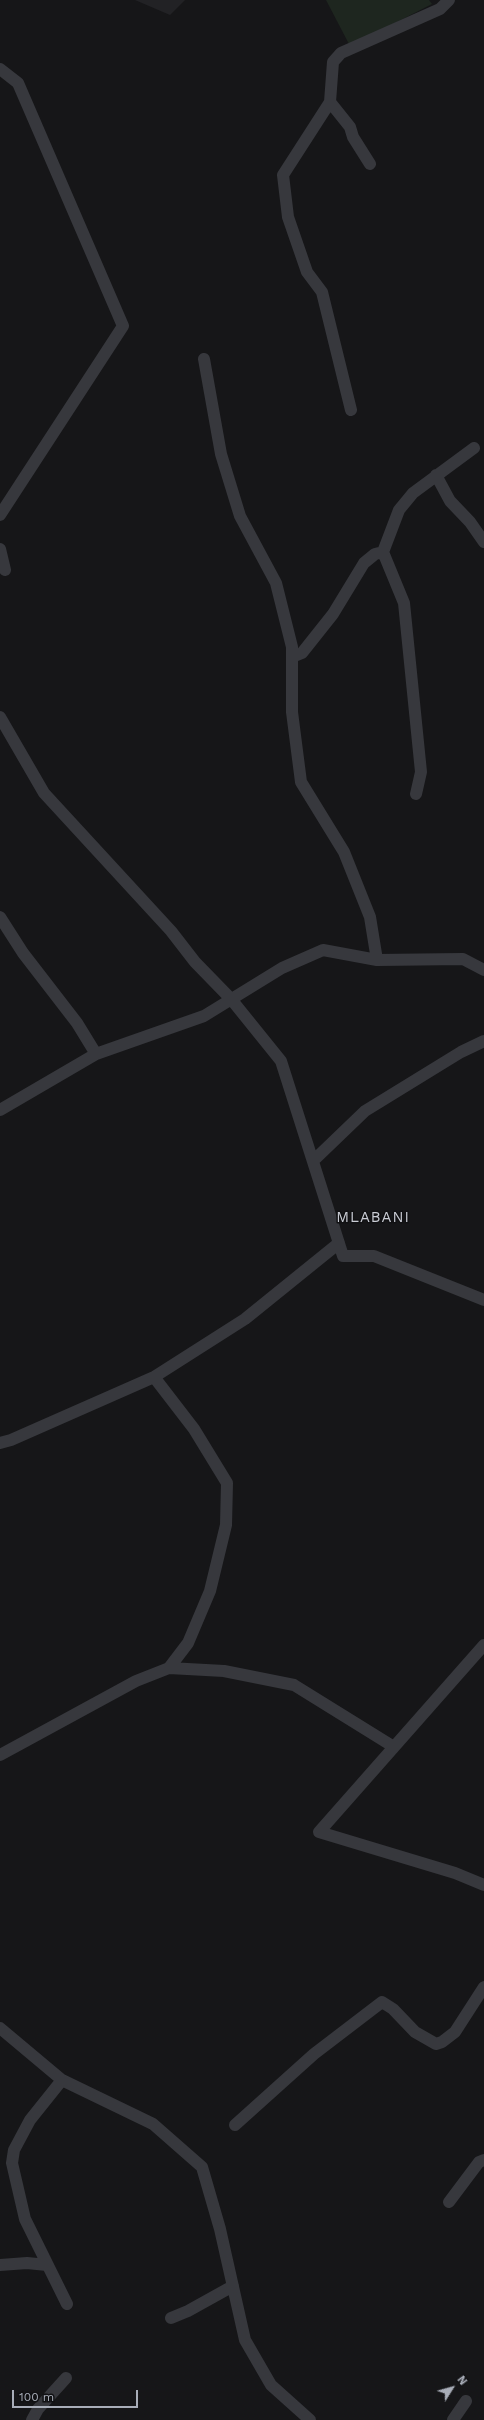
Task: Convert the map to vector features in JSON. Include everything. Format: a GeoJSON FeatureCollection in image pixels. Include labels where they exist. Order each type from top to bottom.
{"type":"FeatureCollection","features":[{"type":"Feature","properties":{"kind":"street"},"geometry":{"type":"LineString","coordinates":[[351,410],[322,292],[307,272],[288,217],[283,175],[330,102],[334,62],[341,52],[440,9],[449,0]]}},
{"type":"Feature","properties":{"kind":"street"},"geometry":{"type":"LineString","coordinates":[[0,70],[18,83],[123,326],[0,516]]}},
{"type":"Feature","properties":{"kind":"street"},"geometry":{"type":"LineString","coordinates":[[330,102],[350,127],[353,138],[370,164]]}},
{"type":"Feature","properties":{"kind":"street"},"geometry":{"type":"LineString","coordinates":[[204,359],[221,454],[240,516],[276,583],[292,646],[292,712],[300,782],[344,852],[370,917],[377,960]]}},
{"type":"Feature","properties":{"kind":"street"},"geometry":{"type":"LineString","coordinates":[[416,794],[421,772],[404,603],[383,552],[399,510],[413,493],[474,448]]}},
{"type":"Feature","properties":{"kind":"street"},"geometry":{"type":"LineString","coordinates":[[436,475],[450,501],[470,522],[484,542]]}},
{"type":"Feature","properties":{"kind":"street"},"geometry":{"type":"LineString","coordinates":[[0,549],[5,570]]}},
{"type":"Feature","properties":{"kind":"street"},"geometry":{"type":"LineString","coordinates":[[292,657],[302,653],[333,614],[364,562],[375,554],[383,552]]}},
{"type":"Feature","properties":{"kind":"street"},"geometry":{"type":"LineString","coordinates":[[0,717],[44,793],[171,930],[195,962],[231,999],[281,1061],[343,1256],[374,1256],[484,1300]]}},
{"type":"Feature","properties":{"kind":"street"},"geometry":{"type":"LineString","coordinates":[[0,917],[23,953],[77,1023],[96,1054]]}},
{"type":"Feature","properties":{"kind":"street"},"geometry":{"type":"LineString","coordinates":[[0,1110],[96,1054],[204,1016],[282,968],[323,950],[377,960],[463,959],[484,970]]}},
{"type":"Feature","properties":{"kind":"street"},"geometry":{"type":"LineString","coordinates":[[312,1161],[365,1111],[461,1052],[484,1041]]}},
{"type":"Feature","properties":{"kind":"street"},"geometry":{"type":"LineString","coordinates":[[0,1443],[12,1440],[154,1377],[245,1319],[339,1243]]}},
{"type":"Feature","properties":{"kind":"street"},"geometry":{"type":"LineString","coordinates":[[154,1377],[194,1429],[227,1483],[226,1525],[210,1591],[188,1643],[169,1668]]}},
{"type":"Feature","properties":{"kind":"street"},"geometry":{"type":"LineString","coordinates":[[484,1645],[319,1832],[455,1873],[484,1885]]}},
{"type":"Feature","properties":{"kind":"street"},"geometry":{"type":"LineString","coordinates":[[0,1756],[136,1680],[169,1668],[224,1671],[294,1685],[394,1747]]}},
{"type":"Feature","properties":{"kind":"street"},"geometry":{"type":"LineString","coordinates":[[234,2125],[314,2054],[382,2002],[392,2009],[415,2032],[436,2044],[442,2042],[455,2032],[484,1987]]}},
{"type":"Feature","properties":{"kind":"street"},"geometry":{"type":"LineString","coordinates":[[0,2028],[62,2080],[153,2124],[202,2167],[220,2229],[245,2340],[271,2386],[310,2420]]}},
{"type":"Feature","properties":{"kind":"street"},"geometry":{"type":"LineString","coordinates":[[62,2080],[30,2120],[14,2150],[12,2163],[25,2219],[67,2304]]}},
{"type":"Feature","properties":{"kind":"street"},"geometry":{"type":"LineString","coordinates":[[449,2202],[479,2162],[484,2160]]}},
{"type":"Feature","properties":{"kind":"street"},"geometry":{"type":"LineString","coordinates":[[0,2265],[26,2263],[47,2265]]}},
{"type":"Feature","properties":{"kind":"street"},"geometry":{"type":"LineString","coordinates":[[171,2318],[188,2311],[233,2286]]}},
{"type":"Feature","properties":{"kind":"street"},"geometry":{"type":"LineString","coordinates":[[32,2420],[38,2408],[66,2378]]}},
{"type":"Feature","properties":{"kind":"street"},"geometry":{"type":"LineString","coordinates":[[453,2420],[466,2401]]}},
{"type":"Feature","properties":{"kind":"shaded area"},"geometry":{"type":"Polygon","coordinates":[[[135,0],[185,0],[170,15],[135,0]]]}},
{"type":"Feature","properties":{"kind":"shaded area"},"geometry":{"type":"Polygon","coordinates":[[[326,0],[429,0],[432,4],[350,46],[326,0]]]}},
{"type":"Feature","properties":{"kind":"district","name":"MLABANI"},"geometry":{"type":"Point","coordinates":[373,1218]}}]}
